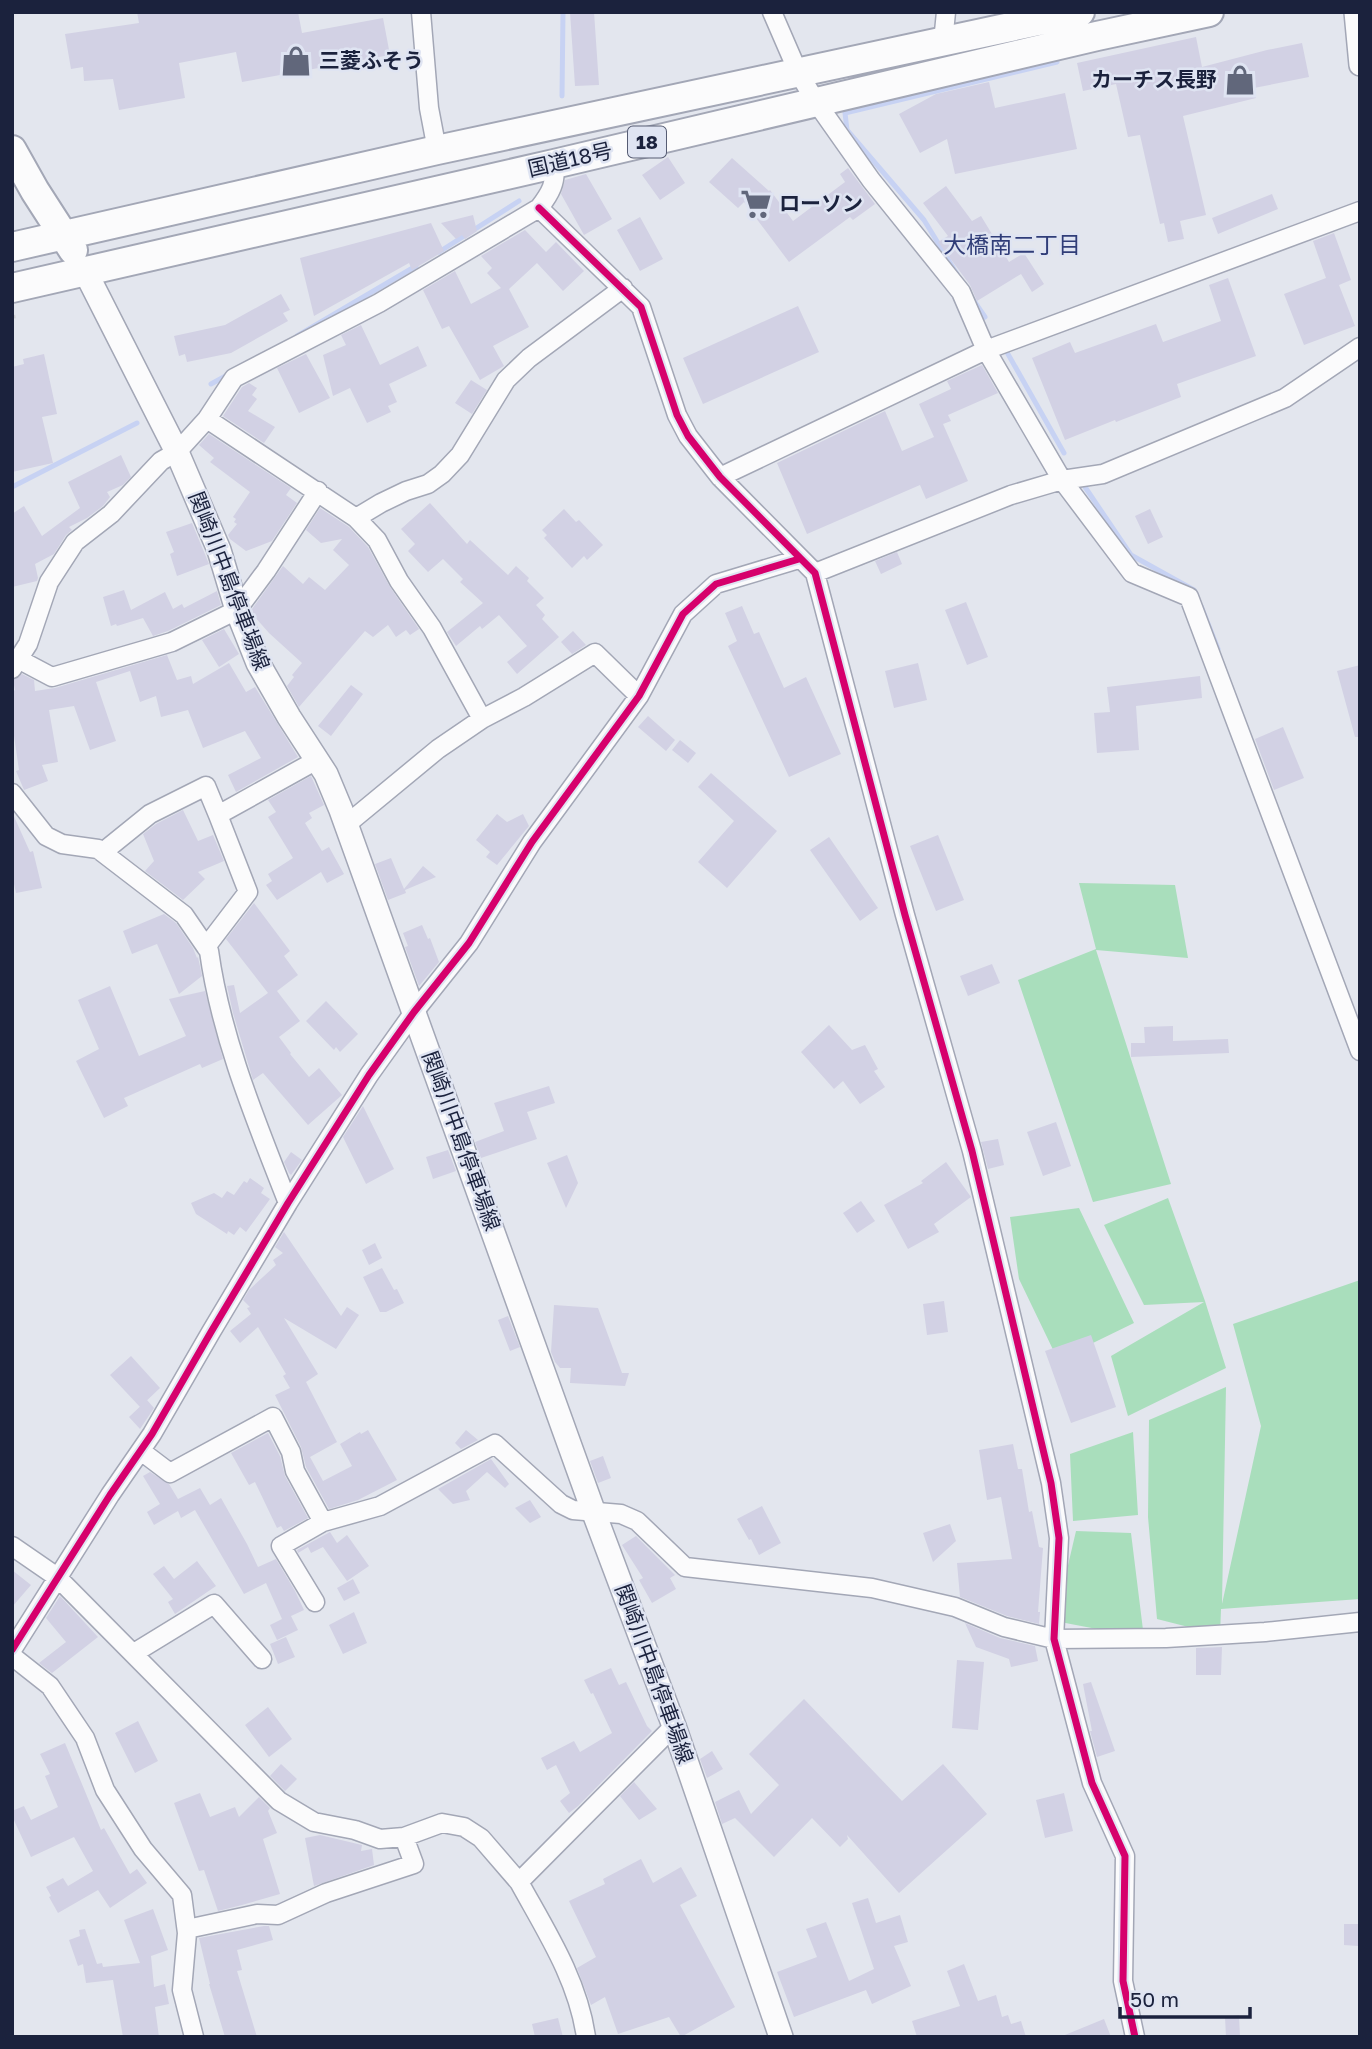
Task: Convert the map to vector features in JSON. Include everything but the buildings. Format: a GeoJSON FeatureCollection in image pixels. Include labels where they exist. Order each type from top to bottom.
{"type":"FeatureCollection","features":[{"type":"Feature","properties":{"kind":"highway","name":"国道18号"},"geometry":{"type":"LineString","coordinates":[[12,247],[437,150],[1080,12]]}},
{"type":"Feature","properties":{"kind":"highway","name":"国道18号"},"geometry":{"type":"LineString","coordinates":[[12,288],[1209,12]]}},
{"type":"Feature","properties":{"kind":"highway"},"geometry":{"type":"LineString","coordinates":[[12,150],[85,271]]}},
{"type":"Feature","properties":{"kind":"main road","name":"関崎川中島停車場線"},"geometry":{"type":"LineString","coordinates":[[85,271],[177,452],[219,550],[237,610],[258,663],[326,774],[674,1726],[781,2037]]}},
{"type":"Feature","properties":{"kind":"street"},"geometry":{"type":"LineString","coordinates":[[421,12],[429,108],[437,150]]}},
{"type":"Feature","properties":{"kind":"street"},"geometry":{"type":"LineString","coordinates":[[772,12],[798,72],[816,102],[871,180],[961,292],[986,350],[1062,480],[1132,573],[1189,597],[1360,1051]]}},
{"type":"Feature","properties":{"kind":"street"},"geometry":{"type":"LineString","coordinates":[[943,42],[946,12]]}},
{"type":"Feature","properties":{"kind":"street"},"geometry":{"type":"LineString","coordinates":[[1355,12],[1360,65]]}},
{"type":"Feature","properties":{"kind":"street"},"geometry":{"type":"LineString","coordinates":[[318,491],[237,610],[172,642],[52,677],[14,662],[28,644],[48,582],[75,542],[111,514],[161,461],[177,452],[207,418],[234,378],[379,303],[539,208],[549,195],[556,177],[554,164]]}},
{"type":"Feature","properties":{"kind":"street"},"geometry":{"type":"LineString","coordinates":[[539,208],[640,307],[677,415],[688,436],[720,477],[815,573],[905,915],[972,1151],[1051,1483],[1059,1538],[1054,1639],[1092,1783],[1125,1856],[1123,1981],[1135,2037]]}},
{"type":"Feature","properties":{"kind":"street"},"geometry":{"type":"LineString","coordinates":[[720,477],[986,350],[1360,211]]}},
{"type":"Feature","properties":{"kind":"street"},"geometry":{"type":"LineString","coordinates":[[356,518],[406,491],[428,484],[442,474],[460,455],[506,380],[529,358],[623,289]]}},
{"type":"Feature","properties":{"kind":"street"},"geometry":{"type":"LineString","coordinates":[[815,573],[1011,495],[1062,480],[1103,474],[1285,398],[1360,347]]}},
{"type":"Feature","properties":{"kind":"street"},"geometry":{"type":"LineString","coordinates":[[207,418],[356,518],[377,540],[399,581],[432,628],[482,719]]}},
{"type":"Feature","properties":{"kind":"street"},"geometry":{"type":"LineString","coordinates":[[12,1650],[141,1451],[288,1203],[369,1075],[414,1012],[469,943],[532,842],[639,696],[684,614],[716,584],[799,559]]}},
{"type":"Feature","properties":{"kind":"street"},"geometry":{"type":"LineString","coordinates":[[346,825],[439,749],[482,719],[524,697],[595,653],[639,696]]}},
{"type":"Feature","properties":{"kind":"street"},"geometry":{"type":"LineString","coordinates":[[218,815],[317,760]]}},
{"type":"Feature","properties":{"kind":"street"},"geometry":{"type":"LineString","coordinates":[[103,852],[150,814],[206,786],[248,892],[206,947]]}},
{"type":"Feature","properties":{"kind":"street"},"geometry":{"type":"LineString","coordinates":[[12,793],[46,836],[62,844],[103,852],[184,915],[209,950],[214,987],[232,1054],[288,1203]]}},
{"type":"Feature","properties":{"kind":"street"},"geometry":{"type":"LineString","coordinates":[[141,1451],[170,1473],[273,1417],[291,1452],[295,1471],[323,1522]]}},
{"type":"Feature","properties":{"kind":"street"},"geometry":{"type":"LineString","coordinates":[[314,1602],[281,1546],[323,1522],[380,1506],[495,1444],[561,1504],[573,1510],[621,1514],[637,1521],[685,1567],[872,1588],[955,1607],[1004,1628],[1054,1639],[1180,1637],[1360,1622]]}},
{"type":"Feature","properties":{"kind":"street"},"geometry":{"type":"LineString","coordinates":[[12,1546],[57,1577],[279,1801],[314,1822],[355,1830],[380,1839],[404,1838],[442,1823],[464,1827],[481,1838],[519,1882],[561,1959],[582,2012],[586,2037]]}},
{"type":"Feature","properties":{"kind":"street"},"geometry":{"type":"LineString","coordinates":[[134,1653],[214,1604],[262,1659]]}},
{"type":"Feature","properties":{"kind":"street"},"geometry":{"type":"LineString","coordinates":[[12,1656],[50,1686],[85,1738],[105,1790],[144,1849],[181,1895],[187,1929],[182,1990],[194,2037]]}},
{"type":"Feature","properties":{"kind":"street"},"geometry":{"type":"LineString","coordinates":[[519,1882],[674,1726]]}},
{"type":"Feature","properties":{"kind":"street"},"geometry":{"type":"LineString","coordinates":[[187,1929],[257,1914],[278,1914],[326,1893],[414,1864],[404,1838]]}},
{"type":"Feature","properties":{"kind":"green space"},"geometry":{"type":"Polygon","coordinates":[[[1079,883],[1175,885],[1188,958],[1096,950],[1171,1184],[1093,1202],[1018,980],[1096,949],[1079,883]]]}},
{"type":"Feature","properties":{"kind":"green space"},"geometry":{"type":"Polygon","coordinates":[[[1168,1198],[1205,1301],[1226,1368],[1128,1416],[1111,1356],[1204,1302],[1144,1305],[1104,1225],[1168,1198]]]}},
{"type":"Feature","properties":{"kind":"green space"},"geometry":{"type":"Polygon","coordinates":[[[1079,1208],[1134,1323],[1058,1360],[1019,1279],[1010,1217],[1079,1208]]]}},
{"type":"Feature","properties":{"kind":"green space"},"geometry":{"type":"Polygon","coordinates":[[[1360,1280],[1360,1599],[1221,1609],[1220,1635],[1157,1619],[1148,1517],[1149,1420],[1226,1387],[1222,1604],[1261,1426],[1233,1324],[1360,1280]]]}},
{"type":"Feature","properties":{"kind":"green space"},"geometry":{"type":"Polygon","coordinates":[[[1133,1432],[1138,1515],[1073,1521],[1070,1454],[1133,1432]]]}},
{"type":"Feature","properties":{"kind":"green space"},"geometry":{"type":"Polygon","coordinates":[[[1076,1531],[1131,1533],[1144,1638],[1055,1621],[1076,1531]]]}},
{"type":"Feature","properties":{"kind":"waterway"},"geometry":{"type":"LineString","coordinates":[[562,96],[563,12]]}},
{"type":"Feature","properties":{"kind":"waterway"},"geometry":{"type":"LineString","coordinates":[[957,274],[924,220],[847,130],[845,113],[1057,62]]}},
{"type":"Feature","properties":{"kind":"waterway"},"geometry":{"type":"LineString","coordinates":[[439,252],[519,201]]}},
{"type":"Feature","properties":{"kind":"waterway"},"geometry":{"type":"LineString","coordinates":[[297,336],[416,266]]}},
{"type":"Feature","properties":{"kind":"waterway"},"geometry":{"type":"LineString","coordinates":[[972,298],[985,317]]}},
{"type":"Feature","properties":{"kind":"waterway"},"geometry":{"type":"LineString","coordinates":[[1004,347],[1064,453]]}},
{"type":"Feature","properties":{"kind":"waterway"},"geometry":{"type":"LineString","coordinates":[[211,384],[231,373]]}},
{"type":"Feature","properties":{"kind":"waterway"},"geometry":{"type":"LineString","coordinates":[[12,487],[137,423]]}},
{"type":"Feature","properties":{"kind":"waterway"},"geometry":{"type":"LineString","coordinates":[[1085,487],[1131,555],[1194,590]]}},
{"type":"Feature","properties":{"kind":"waterway"},"geometry":{"type":"LineString","coordinates":[[1201,606],[1218,649]]}},
{"type":"Feature","properties":{"kind":"cycle path"},"geometry":{"type":"LineString","coordinates":[[539,208],[641,307],[677,415],[688,436],[720,477],[815,573],[905,915],[972,1151],[1051,1483],[1059,1538],[1054,1639],[1092,1783],[1125,1856],[1123,1981],[1135,2037]]}},
{"type":"Feature","properties":{"kind":"cycle path"},"geometry":{"type":"LineString","coordinates":[[12,1650],[152,1434],[288,1203],[369,1075],[414,1012],[469,943],[532,842],[639,696],[683,614],[716,584],[799,559]]}},
{"type":"Feature","properties":{"kind":"place","name":"三菱ふそう"},"geometry":{"type":"Point","coordinates":[296,61]}},
{"type":"Feature","properties":{"kind":"place","name":"カーチス長野"},"geometry":{"type":"Point","coordinates":[1240,80]}},
{"type":"Feature","properties":{"kind":"place","name":"ローソン"},"geometry":{"type":"Point","coordinates":[756,204]}},
{"type":"Feature","properties":{"kind":"district","name":"大橋南二丁目"},"geometry":{"type":"Point","coordinates":[1012,245]}}]}
